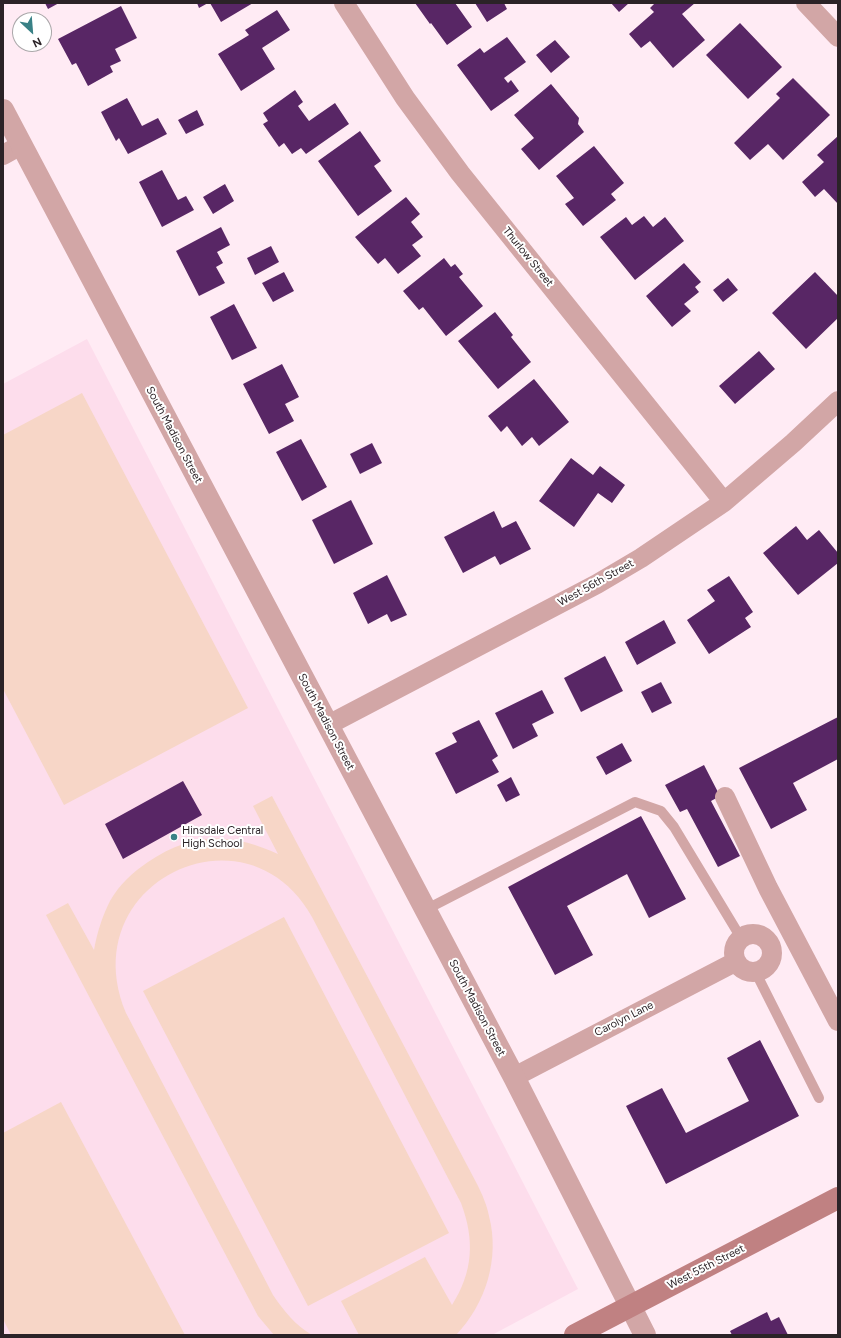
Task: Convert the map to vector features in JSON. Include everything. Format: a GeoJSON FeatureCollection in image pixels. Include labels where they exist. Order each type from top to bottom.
{"type":"FeatureCollection","features":[{"type":"Feature","properties":{"kind":"main road","name":"West 55th Street"},"geometry":{"type":"LineString","coordinates":[[574,1335],[838,1198]]}},
{"type":"Feature","properties":{"kind":"street","name":"Thurlow Street"},"geometry":{"type":"LineString","coordinates":[[344,3],[405,98],[460,173],[724,502]]}},
{"type":"Feature","properties":{"kind":"street"},"geometry":{"type":"LineString","coordinates":[[806,3],[838,37]]}},
{"type":"Feature","properties":{"kind":"street","name":"South Madison Street"},"geometry":{"type":"LineString","coordinates":[[3,110],[12,150],[328,725],[514,1077],[645,1335]]}},
{"type":"Feature","properties":{"kind":"street","name":"West 56th Street"},"geometry":{"type":"LineString","coordinates":[[328,725],[597,584],[641,558],[724,502],[793,443],[838,401]]}},
{"type":"Feature","properties":{"kind":"street"},"geometry":{"type":"LineString","coordinates":[[725,796],[768,888],[838,1021]]}},
{"type":"Feature","properties":{"kind":"street"},"geometry":{"type":"LineString","coordinates":[[770,943],[791,932]]}},
{"type":"Feature","properties":{"kind":"street"},"geometry":{"type":"LineString","coordinates":[[753,934],[760,935],[770,943],[772,949],[771,962],[762,971],[756,973],[744,971],[738,967],[733,955],[734,949],[740,938],[753,934]]}},
{"type":"Feature","properties":{"kind":"street","name":"Carolyn Lane"},"geometry":{"type":"LineString","coordinates":[[514,1077],[735,962]]}},
{"type":"Feature","properties":{"kind":"lane"},"geometry":{"type":"LineString","coordinates":[[425,910],[635,802],[661,810],[674,827],[740,938]]}},
{"type":"Feature","properties":{"kind":"lane"},"geometry":{"type":"LineString","coordinates":[[756,973],[819,1098]]}},
{"type":"Feature","properties":{"kind":"shaded area","name":"Hinsdale Central High School"},"geometry":{"type":"Polygon","coordinates":[[[87,339],[578,1289],[492,1335],[3,1335],[3,384],[87,339]]]}},
{"type":"Feature","properties":{"kind":"shaded area"},"geometry":{"type":"Polygon","coordinates":[[[82,393],[248,708],[64,805],[3,689],[3,435],[82,393]]]}},
{"type":"Feature","properties":{"kind":"shaded area"},"geometry":{"type":"Polygon","coordinates":[[[272,796],[477,1184],[486,1204],[492,1232],[493,1248],[488,1280],[483,1295],[475,1309],[456,1335],[359,1335],[341,1301],[425,1257],[452,1305],[459,1293],[468,1268],[470,1243],[461,1203],[312,917],[283,882],[248,864],[210,861],[174,872],[144,894],[123,927],[116,967],[126,1013],[273,1295],[290,1317],[300,1327],[312,1335],[274,1335],[258,1316],[46,915],[68,903],[94,950],[102,919],[114,895],[122,884],[137,870],[164,852],[196,840],[212,838],[244,842],[278,854],[253,806],[272,796]]]}},
{"type":"Feature","properties":{"kind":"shaded area"},"geometry":{"type":"Polygon","coordinates":[[[284,917],[449,1233],[308,1306],[143,991],[284,917]]]}},
{"type":"Feature","properties":{"kind":"shaded area"},"geometry":{"type":"Polygon","coordinates":[[[61,1102],[185,1335],[11,1335],[3,1319],[3,1133],[61,1102]]]}},
{"type":"Feature","properties":{"kind":"building"},"geometry":{"type":"Polygon","coordinates":[[[45,3],[59,3],[48,9],[45,3]]]}},
{"type":"Feature","properties":{"kind":"building"},"geometry":{"type":"Polygon","coordinates":[[[197,3],[208,3],[199,8],[197,3]]]}},
{"type":"Feature","properties":{"kind":"building"},"geometry":{"type":"Polygon","coordinates":[[[210,3],[253,3],[221,22],[210,3]]]}},
{"type":"Feature","properties":{"kind":"building"},"geometry":{"type":"Polygon","coordinates":[[[415,3],[455,3],[472,27],[447,45],[415,3]]]}},
{"type":"Feature","properties":{"kind":"building"},"geometry":{"type":"Polygon","coordinates":[[[475,3],[504,3],[507,9],[487,22],[475,3]]]}},
{"type":"Feature","properties":{"kind":"building"},"geometry":{"type":"Polygon","coordinates":[[[611,3],[629,3],[619,12],[611,3]]]}},
{"type":"Feature","properties":{"kind":"building"},"geometry":{"type":"Polygon","coordinates":[[[655,3],[695,3],[682,14],[705,40],[673,68],[650,41],[641,48],[629,34],[654,12],[650,8],[655,3]]]}},
{"type":"Feature","properties":{"kind":"building"},"geometry":{"type":"Polygon","coordinates":[[[121,6],[137,38],[115,49],[121,61],[110,66],[113,72],[88,86],[76,63],[72,65],[58,39],[121,6]]]}},
{"type":"Feature","properties":{"kind":"building"},"geometry":{"type":"Polygon","coordinates":[[[277,10],[290,30],[262,48],[275,69],[241,91],[218,54],[249,35],[245,30],[277,10]]]}},
{"type":"Feature","properties":{"kind":"building"},"geometry":{"type":"Polygon","coordinates":[[[740,23],[782,67],[748,99],[706,55],[740,23]]]}},
{"type":"Feature","properties":{"kind":"building"},"geometry":{"type":"Polygon","coordinates":[[[507,37],[526,62],[504,78],[508,83],[511,80],[519,91],[491,111],[457,65],[480,48],[484,53],[507,37]]]}},
{"type":"Feature","properties":{"kind":"building"},"geometry":{"type":"Polygon","coordinates":[[[555,40],[570,57],[551,73],[536,55],[555,40]]]}},
{"type":"Feature","properties":{"kind":"building"},"geometry":{"type":"Polygon","coordinates":[[[793,78],[830,115],[783,160],[768,144],[750,160],[734,143],[780,98],[776,94],[793,78]]]}},
{"type":"Feature","properties":{"kind":"building"},"geometry":{"type":"Polygon","coordinates":[[[551,84],[579,118],[578,124],[584,132],[539,170],[521,149],[534,138],[514,115],[551,84]]]}},
{"type":"Feature","properties":{"kind":"building"},"geometry":{"type":"Polygon","coordinates":[[[295,90],[303,102],[298,106],[309,121],[335,103],[349,124],[306,154],[301,148],[292,154],[284,143],[279,147],[263,124],[268,121],[263,113],[295,90]]]}},
{"type":"Feature","properties":{"kind":"building"},"geometry":{"type":"Polygon","coordinates":[[[127,98],[142,126],[158,118],[167,134],[128,154],[119,138],[116,141],[101,112],[127,98]]]}},
{"type":"Feature","properties":{"kind":"building"},"geometry":{"type":"Polygon","coordinates":[[[197,110],[204,125],[186,134],[178,120],[197,110]]]}},
{"type":"Feature","properties":{"kind":"building"},"geometry":{"type":"Polygon","coordinates":[[[360,131],[381,161],[374,166],[392,191],[358,216],[318,161],[360,131]]]}},
{"type":"Feature","properties":{"kind":"building"},"geometry":{"type":"Polygon","coordinates":[[[838,136],[838,204],[824,189],[815,197],[802,182],[824,162],[817,155],[838,136]]]}},
{"type":"Feature","properties":{"kind":"building"},"geometry":{"type":"Polygon","coordinates":[[[594,146],[624,183],[611,194],[616,200],[583,226],[565,204],[574,198],[556,176],[594,146]]]}},
{"type":"Feature","properties":{"kind":"building"},"geometry":{"type":"Polygon","coordinates":[[[162,170],[178,200],[186,196],[194,210],[162,227],[139,182],[162,170]]]}},
{"type":"Feature","properties":{"kind":"building"},"geometry":{"type":"Polygon","coordinates":[[[225,184],[234,201],[213,214],[203,197],[225,184]]]}},
{"type":"Feature","properties":{"kind":"building"},"geometry":{"type":"Polygon","coordinates":[[[406,197],[420,214],[411,222],[423,237],[412,245],[421,256],[398,274],[385,258],[378,264],[355,237],[406,197]]]}},
{"type":"Feature","properties":{"kind":"building"},"geometry":{"type":"Polygon","coordinates":[[[644,216],[653,227],[665,217],[684,241],[635,280],[600,237],[626,217],[632,225],[644,216]]]}},
{"type":"Feature","properties":{"kind":"building"},"geometry":{"type":"Polygon","coordinates":[[[221,227],[230,245],[217,252],[223,263],[216,267],[225,283],[199,296],[176,251],[221,227]]]}},
{"type":"Feature","properties":{"kind":"building"},"geometry":{"type":"Polygon","coordinates":[[[271,246],[279,262],[255,275],[247,258],[271,246]]]}},
{"type":"Feature","properties":{"kind":"building"},"geometry":{"type":"Polygon","coordinates":[[[444,258],[451,267],[455,264],[463,274],[459,277],[483,306],[446,336],[423,307],[419,310],[403,291],[444,258]]]}},
{"type":"Feature","properties":{"kind":"building"},"geometry":{"type":"Polygon","coordinates":[[[684,263],[701,282],[695,287],[699,292],[684,304],[691,311],[672,327],[646,296],[684,263]]]}},
{"type":"Feature","properties":{"kind":"building"},"geometry":{"type":"Polygon","coordinates":[[[284,272],[294,291],[273,302],[262,283],[284,272]]]}},
{"type":"Feature","properties":{"kind":"building"},"geometry":{"type":"Polygon","coordinates":[[[815,272],[838,296],[838,318],[806,349],[772,313],[815,272]]]}},
{"type":"Feature","properties":{"kind":"building"},"geometry":{"type":"Polygon","coordinates":[[[728,278],[738,290],[723,302],[713,290],[728,278]]]}},
{"type":"Feature","properties":{"kind":"building"},"geometry":{"type":"Polygon","coordinates":[[[234,304],[257,348],[232,360],[210,317],[234,304]]]}},
{"type":"Feature","properties":{"kind":"building"},"geometry":{"type":"Polygon","coordinates":[[[495,312],[513,335],[511,337],[531,362],[498,389],[458,341],[495,312]]]}},
{"type":"Feature","properties":{"kind":"building"},"geometry":{"type":"Polygon","coordinates":[[[759,351],[775,369],[735,404],[719,386],[759,351]]]}},
{"type":"Feature","properties":{"kind":"building"},"geometry":{"type":"Polygon","coordinates":[[[282,364],[299,397],[285,404],[294,421],[269,434],[243,384],[282,364]]]}},
{"type":"Feature","properties":{"kind":"building"},"geometry":{"type":"Polygon","coordinates":[[[534,379],[569,422],[539,446],[532,437],[522,446],[507,426],[501,432],[488,416],[534,379]]]}},
{"type":"Feature","properties":{"kind":"building"},"geometry":{"type":"Polygon","coordinates":[[[301,439],[327,487],[302,501],[276,452],[301,439]]]}},
{"type":"Feature","properties":{"kind":"building"},"geometry":{"type":"Polygon","coordinates":[[[372,443],[382,463],[360,474],[350,454],[372,443]]]}},
{"type":"Feature","properties":{"kind":"building"},"geometry":{"type":"Polygon","coordinates":[[[571,458],[593,475],[600,466],[625,485],[612,503],[598,493],[574,527],[539,501],[571,458]]]}},
{"type":"Feature","properties":{"kind":"building"},"geometry":{"type":"Polygon","coordinates":[[[351,500],[373,544],[334,564],[312,520],[351,500]]]}},
{"type":"Feature","properties":{"kind":"building"},"geometry":{"type":"Polygon","coordinates":[[[494,511],[502,528],[516,521],[531,549],[500,565],[495,556],[463,573],[444,537],[494,511]]]}},
{"type":"Feature","properties":{"kind":"building"},"geometry":{"type":"Polygon","coordinates":[[[796,526],[807,540],[819,530],[838,553],[838,563],[798,595],[763,553],[796,526]]]}},
{"type":"Feature","properties":{"kind":"building"},"geometry":{"type":"Polygon","coordinates":[[[387,575],[407,615],[391,622],[387,614],[368,624],[353,593],[387,575]]]}},
{"type":"Feature","properties":{"kind":"building"},"geometry":{"type":"Polygon","coordinates":[[[729,576],[753,612],[745,618],[751,627],[709,654],[687,620],[715,601],[707,590],[729,576]]]}},
{"type":"Feature","properties":{"kind":"building"},"geometry":{"type":"Polygon","coordinates":[[[664,620],[676,643],[637,665],[625,642],[664,620]]]}},
{"type":"Feature","properties":{"kind":"building"},"geometry":{"type":"Polygon","coordinates":[[[605,656],[623,691],[581,712],[564,678],[605,656]]]}},
{"type":"Feature","properties":{"kind":"building"},"geometry":{"type":"Polygon","coordinates":[[[661,682],[672,703],[652,713],[641,692],[661,682]]]}},
{"type":"Feature","properties":{"kind":"building"},"geometry":{"type":"Polygon","coordinates":[[[542,690],[554,713],[532,724],[538,736],[513,749],[495,713],[542,690]]]}},
{"type":"Feature","properties":{"kind":"building"},"geometry":{"type":"Polygon","coordinates":[[[838,717],[838,759],[793,783],[807,810],[771,829],[739,768],[838,717]]]}},
{"type":"Feature","properties":{"kind":"building"},"geometry":{"type":"Polygon","coordinates":[[[479,720],[498,756],[492,760],[499,772],[456,794],[435,753],[457,742],[452,733],[479,720]]]}},
{"type":"Feature","properties":{"kind":"building"},"geometry":{"type":"Polygon","coordinates":[[[622,743],[632,761],[606,775],[596,757],[622,743]]]}},
{"type":"Feature","properties":{"kind":"building"},"geometry":{"type":"Polygon","coordinates":[[[704,765],[720,796],[711,801],[740,856],[718,867],[687,809],[680,812],[665,785],[704,765]]]}},
{"type":"Feature","properties":{"kind":"building"},"geometry":{"type":"Polygon","coordinates":[[[511,777],[520,795],[506,802],[497,785],[511,777]]]}},
{"type":"Feature","properties":{"kind":"building"},"geometry":{"type":"Polygon","coordinates":[[[183,781],[202,815],[123,859],[105,824],[183,781]]]}},
{"type":"Feature","properties":{"kind":"building"},"geometry":{"type":"Polygon","coordinates":[[[641,816],[686,899],[649,918],[627,874],[567,906],[593,955],[555,975],[508,887],[641,816]]]}},
{"type":"Feature","properties":{"kind":"building"},"geometry":{"type":"Polygon","coordinates":[[[760,1040],[799,1116],[666,1184],[626,1106],[662,1088],[686,1133],[749,1101],[727,1058],[760,1040]]]}},
{"type":"Feature","properties":{"kind":"building"},"geometry":{"type":"Polygon","coordinates":[[[767,1312],[771,1321],[779,1317],[788,1335],[732,1335],[730,1331],[767,1312]]]}},
{"type":"Feature","properties":{"kind":"place","name":"Hinsdale Central High School"},"geometry":{"type":"Point","coordinates":[174,837]}}]}
